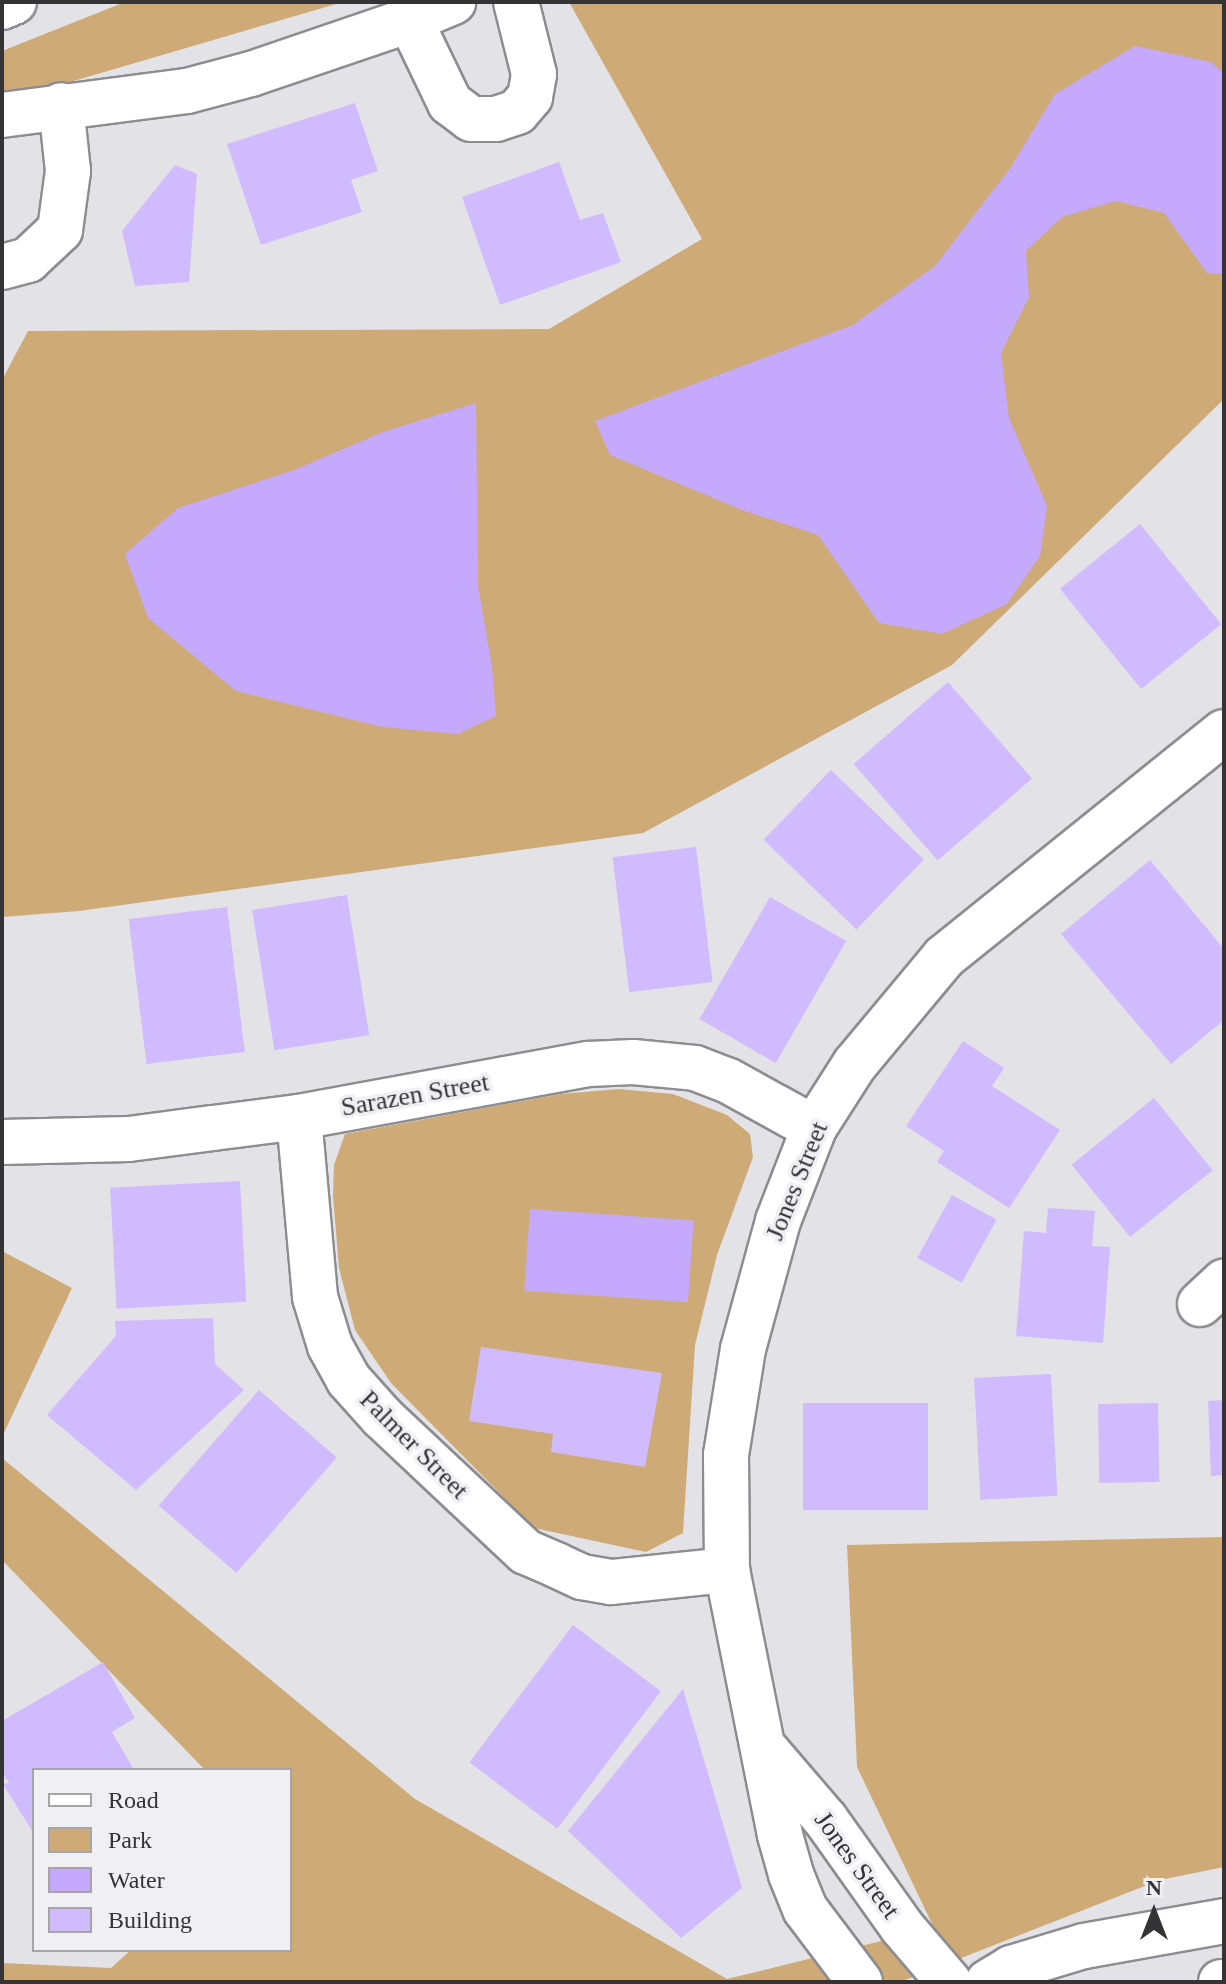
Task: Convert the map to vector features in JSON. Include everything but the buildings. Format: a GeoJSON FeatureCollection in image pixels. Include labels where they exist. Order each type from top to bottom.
{"type":"FeatureCollection","features":[{"type":"Feature","properties":{"kind":"street"},"geometry":{"type":"LineString","coordinates":[[2,7],[14,2]]}},
{"type":"Feature","properties":{"kind":"street"},"geometry":{"type":"LineString","coordinates":[[2,115],[61,105],[124,102],[187,91],[251,74],[410,20],[453,2]]}},
{"type":"Feature","properties":{"kind":"street"},"geometry":{"type":"LineString","coordinates":[[410,20],[450,103],[471,119],[496,119],[517,112],[530,97],[534,74],[516,2]]}},
{"type":"Feature","properties":{"kind":"street"},"geometry":{"type":"LineString","coordinates":[[2,267],[28,260],[60,230],[68,171],[61,105]]}},
{"type":"Feature","properties":{"kind":"street","name":"Jones Street"},"geometry":{"type":"LineString","coordinates":[[860,1982],[805,1909],[796,1886],[780,1835],[727,1570],[726,1455],[743,1349],[778,1221],[814,1128],[855,1064],[944,957],[1224,732]]}},
{"type":"Feature","properties":{"kind":"street","name":"Sarazen Street"},"geometry":{"type":"LineString","coordinates":[[2,1142],[129,1139],[299,1117],[589,1064],[662,1062],[695,1068],[727,1080],[814,1128]]}},
{"type":"Feature","properties":{"kind":"street","name":"Palmer Street"},"geometry":{"type":"LineString","coordinates":[[299,1117],[315,1297],[330,1346],[348,1379],[382,1417],[526,1552],[582,1577],[611,1582],[727,1570]]}},
{"type":"Feature","properties":{"kind":"street"},"geometry":{"type":"LineString","coordinates":[[1224,1282],[1200,1304],[1224,1302]]}},
{"type":"Feature","properties":{"kind":"street","name":"Jones Street"},"geometry":{"type":"LineString","coordinates":[[765,1748],[826,1820],[902,1927],[949,1982]]}},
{"type":"Feature","properties":{"kind":"street"},"geometry":{"type":"LineString","coordinates":[[988,1982],[1011,1968],[1084,1946],[1224,1921]]}},
{"type":"Feature","properties":{"kind":"green space"},"geometry":{"type":"Polygon","coordinates":[[[125,2],[343,2],[2,102],[2,51],[125,2]]]}},
{"type":"Feature","properties":{"kind":"green space"},"geometry":{"type":"Polygon","coordinates":[[[569,2],[1224,2],[1224,399],[952,665],[643,833],[79,911],[2,917],[2,380],[28,331],[549,329],[702,239],[569,2]]]}},
{"type":"Feature","properties":{"kind":"green space"},"geometry":{"type":"Polygon","coordinates":[[[619,1089],[673,1094],[727,1115],[750,1134],[753,1157],[717,1255],[695,1345],[683,1533],[646,1552],[534,1528],[391,1383],[355,1330],[339,1268],[333,1195],[334,1165],[345,1134],[560,1094],[619,1089]]]}},
{"type":"Feature","properties":{"kind":"green space"},"geometry":{"type":"Polygon","coordinates":[[[2,1251],[72,1288],[2,1437],[2,1251]]]}},
{"type":"Feature","properties":{"kind":"green space"},"geometry":{"type":"Polygon","coordinates":[[[2,1458],[415,1799],[727,1979],[934,1928],[857,1767],[847,1545],[1224,1537],[1224,1867],[1160,1880],[900,1982],[2,1982],[2,1963],[111,1968],[129,1952],[292,1952],[292,1768],[203,1768],[2,1560],[2,1458]]]}},
{"type":"Feature","properties":{"kind":"water"},"geometry":{"type":"Polygon","coordinates":[[[1135,46],[1211,62],[1224,73],[1224,274],[1207,273],[1164,213],[1116,201],[1062,217],[1026,251],[1029,297],[1001,353],[1009,418],[1047,506],[1040,556],[1007,604],[942,634],[879,623],[818,535],[742,510],[610,455],[595,421],[853,325],[935,266],[1011,167],[1055,94],[1135,46]]]}},
{"type":"Feature","properties":{"kind":"water"},"geometry":{"type":"Polygon","coordinates":[[[476,403],[478,586],[492,666],[496,716],[458,734],[382,727],[236,691],[148,618],[125,554],[178,508],[294,470],[383,432],[476,403]]]}},
{"type":"Feature","properties":{"kind":"water"},"geometry":{"type":"Polygon","coordinates":[[[530,1209],[694,1220],[688,1302],[524,1291],[530,1209]]]}}]}
